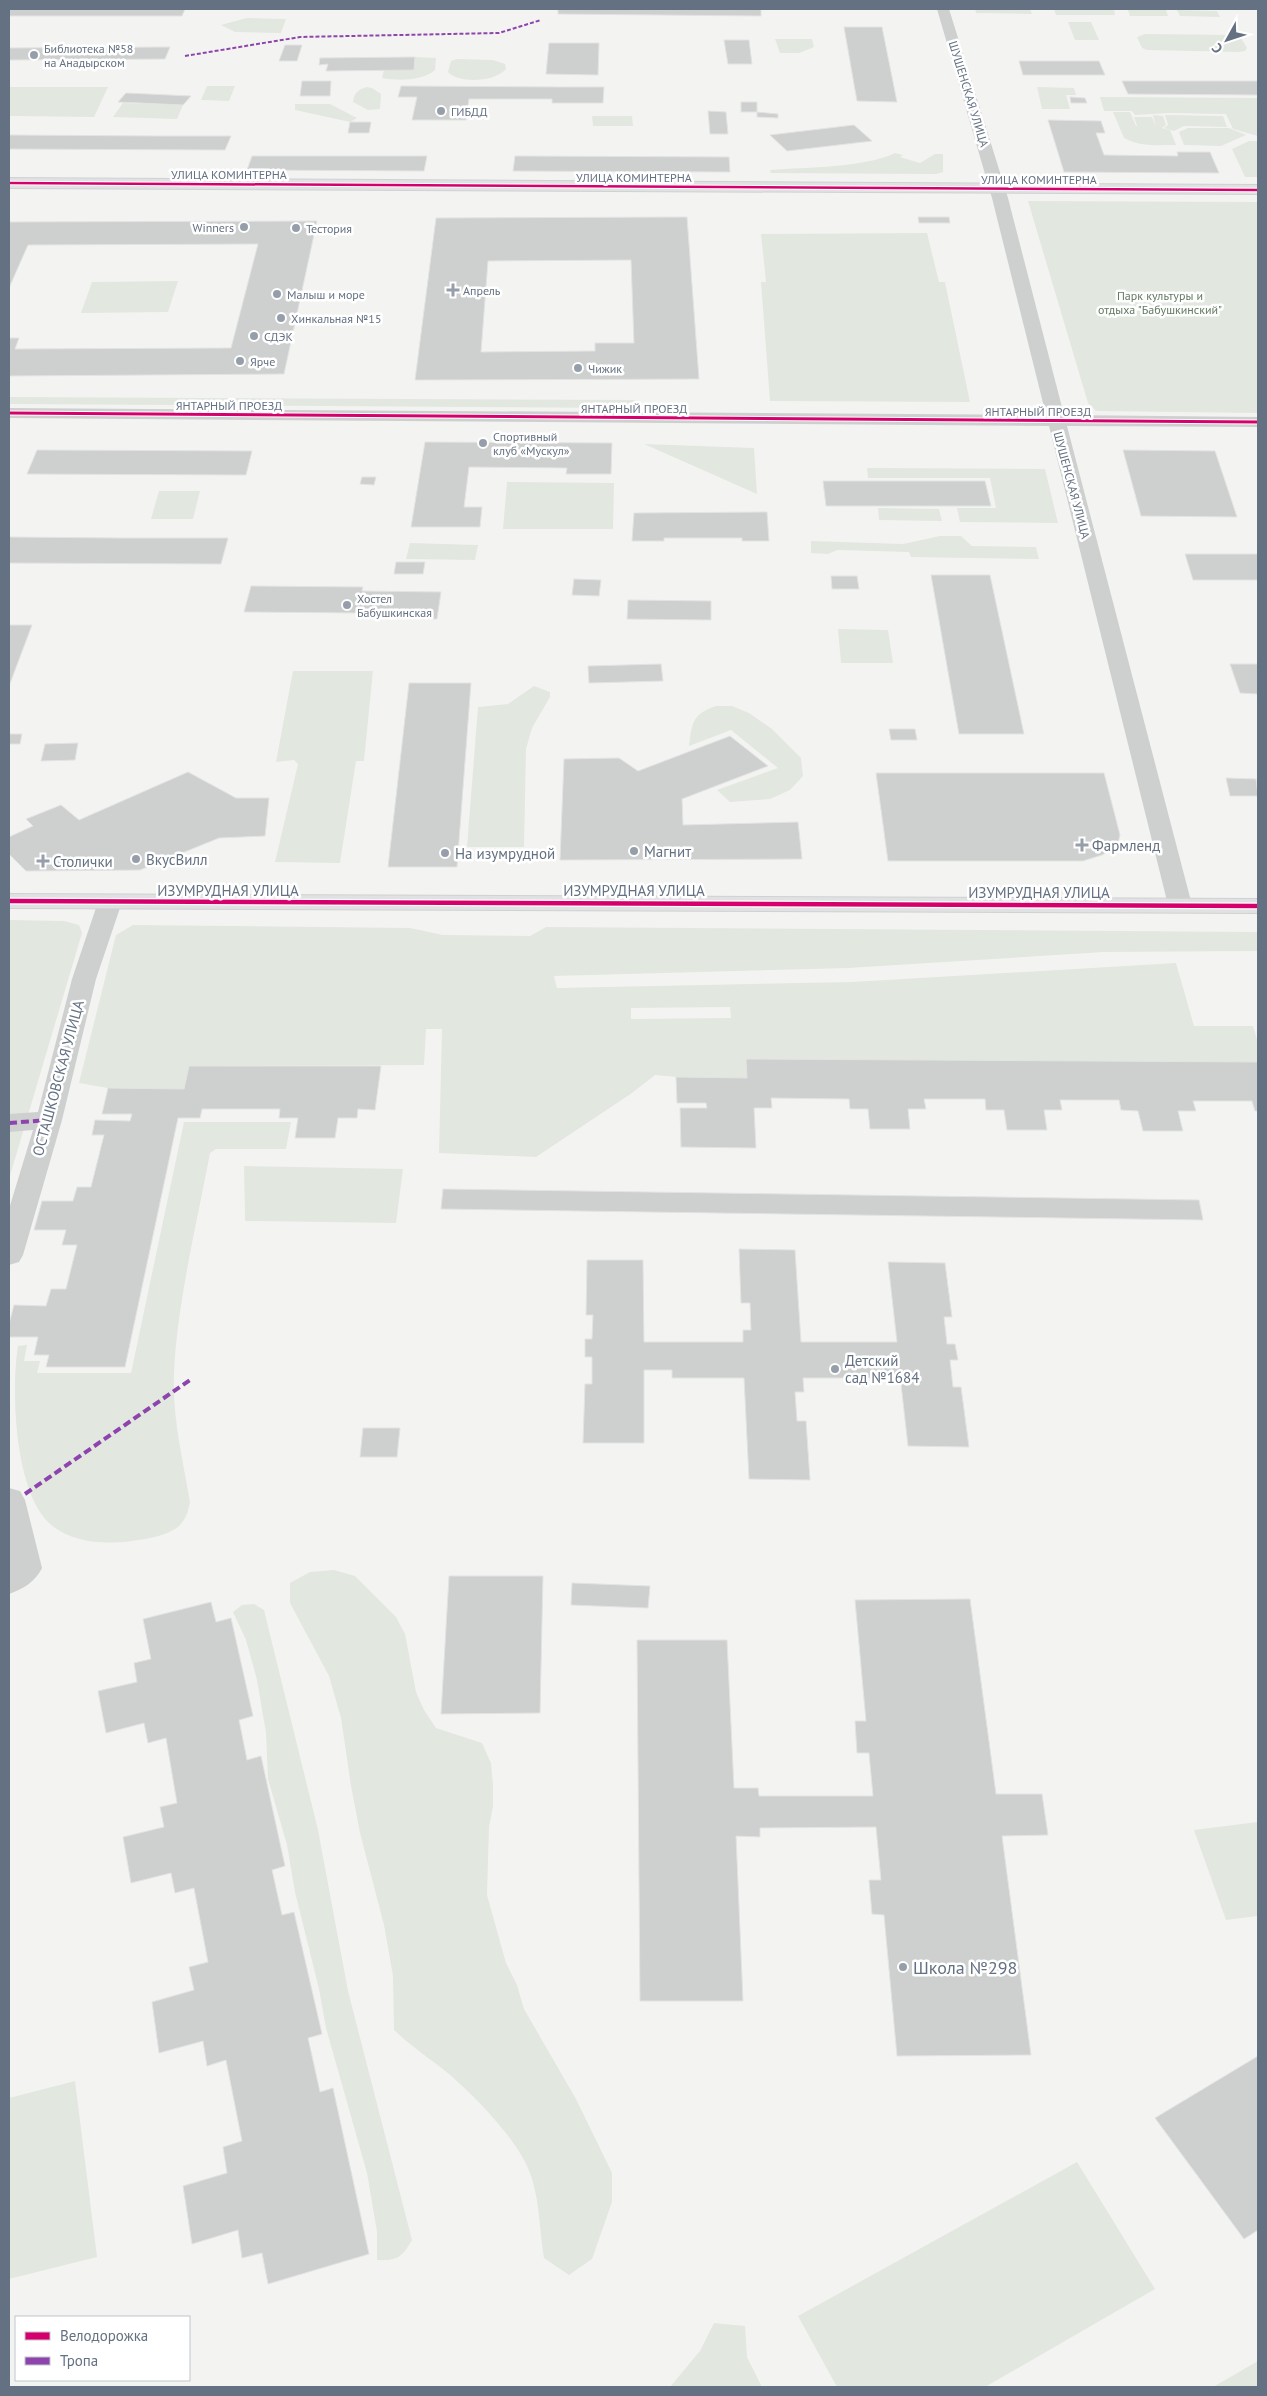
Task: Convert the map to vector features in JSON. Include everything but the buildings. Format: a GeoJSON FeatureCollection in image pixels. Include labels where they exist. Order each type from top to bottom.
{"type":"FeatureCollection","features":[{"type":"Feature","properties":{"kind":"street","name":"ШУШЕНСКАЯ УЛИЦА"},"geometry":{"type":"LineString","coordinates":[[943,9],[997,189],[1180,905]]}},
{"type":"Feature","properties":{"kind":"street","name":"УЛИЦА КОМИНТЕРНА"},"geometry":{"type":"LineString","coordinates":[[9,183],[1258,190]]}},
{"type":"Feature","properties":{"kind":"street","name":"ЯНТАРНЫЙ ПРОЕЗД"},"geometry":{"type":"LineString","coordinates":[[9,414],[1258,422]]}},
{"type":"Feature","properties":{"kind":"street","name":"ИЗУМРУДНАЯ УЛИЦА"},"geometry":{"type":"LineString","coordinates":[[9,901],[1258,906]]}},
{"type":"Feature","properties":{"kind":"street","name":"ОСТАШКОВСКАЯ УЛИЦА"},"geometry":{"type":"LineString","coordinates":[[9,1255],[49,1120],[84,979],[110,902]]}},
{"type":"Feature","properties":{"kind":"street"},"geometry":{"type":"LineString","coordinates":[[9,1123],[49,1120]]}},
{"type":"Feature","properties":{"kind":"street"},"geometry":{"type":"LineString","coordinates":[[9,1500],[26,1568],[9,1581]]}},
{"type":"Feature","properties":{"kind":"green space"},"geometry":{"type":"Polygon","coordinates":[[[975,9],[1030,9],[1032,14],[976,13],[975,9]]]}},
{"type":"Feature","properties":{"kind":"green space"},"geometry":{"type":"Polygon","coordinates":[[[1054,9],[1114,9],[1115,15],[1056,15],[1054,9]]]}},
{"type":"Feature","properties":{"kind":"green space"},"geometry":{"type":"Polygon","coordinates":[[[1128,10],[1166,10],[1168,16],[1130,16],[1128,10]]]}},
{"type":"Feature","properties":{"kind":"green space"},"geometry":{"type":"Polygon","coordinates":[[[1177,10],[1217,11],[1220,17],[1180,16],[1177,10]]]}},
{"type":"Feature","properties":{"kind":"green space"},"geometry":{"type":"Polygon","coordinates":[[[247,18],[286,19],[281,33],[235,32],[221,25],[247,18]]]}},
{"type":"Feature","properties":{"kind":"green space"},"geometry":{"type":"Polygon","coordinates":[[[1068,22],[1091,22],[1099,40],[1075,40],[1068,22]]]}},
{"type":"Feature","properties":{"kind":"green space"},"geometry":{"type":"Polygon","coordinates":[[[1145,34],[1236,35],[1241,38],[1247,48],[1245,51],[1239,52],[1147,50],[1142,48],[1137,37],[1145,34]]]}},
{"type":"Feature","properties":{"kind":"green space"},"geometry":{"type":"Polygon","coordinates":[[[775,39],[812,39],[814,47],[799,53],[780,53],[775,39]]]}},
{"type":"Feature","properties":{"kind":"green space"},"geometry":{"type":"Polygon","coordinates":[[[415,57],[436,58],[435,70],[430,74],[417,78],[395,80],[382,78],[384,70],[414,70],[415,57]]]}},
{"type":"Feature","properties":{"kind":"green space"},"geometry":{"type":"Polygon","coordinates":[[[457,59],[493,60],[505,64],[506,69],[494,77],[468,80],[453,76],[448,72],[451,61],[457,59]]]}},
{"type":"Feature","properties":{"kind":"green space"},"geometry":{"type":"Polygon","coordinates":[[[207,86],[235,86],[229,101],[201,100],[207,86]]]}},
{"type":"Feature","properties":{"kind":"green space"},"geometry":{"type":"Polygon","coordinates":[[[9,87],[108,87],[94,117],[9,116],[9,87]]]}},
{"type":"Feature","properties":{"kind":"green space"},"geometry":{"type":"Polygon","coordinates":[[[366,87],[372,88],[381,94],[380,109],[368,110],[353,102],[357,92],[366,87]]]}},
{"type":"Feature","properties":{"kind":"green space"},"geometry":{"type":"Polygon","coordinates":[[[1037,87],[1074,88],[1076,95],[1066,95],[1070,109],[1042,109],[1037,87]]]}},
{"type":"Feature","properties":{"kind":"green space"},"geometry":{"type":"Polygon","coordinates":[[[1100,97],[1258,98],[1258,136],[1233,129],[1226,114],[1169,113],[1135,115],[1132,111],[1104,111],[1100,97]]]}},
{"type":"Feature","properties":{"kind":"green space"},"geometry":{"type":"Polygon","coordinates":[[[123,103],[183,105],[177,119],[113,117],[123,103]]]}},
{"type":"Feature","properties":{"kind":"green space"},"geometry":{"type":"Polygon","coordinates":[[[295,104],[330,104],[357,118],[350,122],[295,110],[295,104]]]}},
{"type":"Feature","properties":{"kind":"green space"},"geometry":{"type":"Polygon","coordinates":[[[1113,112],[1130,112],[1136,126],[1134,117],[1152,117],[1156,126],[1153,115],[1163,116],[1166,125],[1162,128],[1170,130],[1176,145],[1143,144],[1124,138],[1113,112]]]}},
{"type":"Feature","properties":{"kind":"green space"},"geometry":{"type":"Polygon","coordinates":[[[1165,115],[1223,116],[1227,127],[1184,126],[1174,131],[1164,128],[1168,125],[1165,115]]]}},
{"type":"Feature","properties":{"kind":"green space"},"geometry":{"type":"Polygon","coordinates":[[[592,116],[632,116],[633,126],[593,126],[592,116]]]}},
{"type":"Feature","properties":{"kind":"green space"},"geometry":{"type":"Polygon","coordinates":[[[1188,128],[1229,128],[1246,135],[1221,146],[1184,145],[1179,132],[1188,128]]]}},
{"type":"Feature","properties":{"kind":"green space"},"geometry":{"type":"Polygon","coordinates":[[[1249,141],[1258,141],[1258,177],[1245,177],[1232,149],[1249,141]]]}},
{"type":"Feature","properties":{"kind":"green space"},"geometry":{"type":"Polygon","coordinates":[[[895,153],[903,155],[900,157],[920,163],[935,154],[943,154],[943,172],[936,174],[771,173],[770,170],[867,162],[895,153]]]}},
{"type":"Feature","properties":{"kind":"green space","name":"Парк культуры и отдыха \"Бабушкинский\""},"geometry":{"type":"Polygon","coordinates":[[[1028,201],[1258,202],[1258,413],[1096,411],[1088,403],[1028,201]]]}},
{"type":"Feature","properties":{"kind":"green space"},"geometry":{"type":"Polygon","coordinates":[[[927,233],[939,282],[945,282],[970,402],[770,401],[761,282],[766,282],[761,234],[927,233]]]}},
{"type":"Feature","properties":{"kind":"green space"},"geometry":{"type":"Polygon","coordinates":[[[178,281],[168,312],[81,313],[92,282],[178,281]]]}},
{"type":"Feature","properties":{"kind":"green space"},"geometry":{"type":"Polygon","coordinates":[[[9,397],[635,400],[635,408],[9,404],[9,397]]]}},
{"type":"Feature","properties":{"kind":"green space"},"geometry":{"type":"Polygon","coordinates":[[[644,444],[754,448],[757,494],[644,444]]]}},
{"type":"Feature","properties":{"kind":"green space"},"geometry":{"type":"Polygon","coordinates":[[[867,468],[1045,469],[1058,523],[960,522],[957,508],[996,508],[990,478],[868,478],[867,468]]]}},
{"type":"Feature","properties":{"kind":"green space"},"geometry":{"type":"Polygon","coordinates":[[[507,482],[614,483],[613,529],[503,529],[507,482]]]}},
{"type":"Feature","properties":{"kind":"green space"},"geometry":{"type":"Polygon","coordinates":[[[159,491],[200,491],[193,519],[151,519],[159,491]]]}},
{"type":"Feature","properties":{"kind":"green space"},"geometry":{"type":"Polygon","coordinates":[[[878,508],[939,509],[942,521],[879,520],[878,508]]]}},
{"type":"Feature","properties":{"kind":"green space"},"geometry":{"type":"Polygon","coordinates":[[[940,536],[961,536],[972,546],[1036,547],[1039,559],[911,557],[909,552],[837,550],[828,554],[811,553],[811,541],[903,544],[940,536]]]}},
{"type":"Feature","properties":{"kind":"green space"},"geometry":{"type":"Polygon","coordinates":[[[410,543],[478,545],[475,560],[406,559],[410,543]]]}},
{"type":"Feature","properties":{"kind":"green space"},"geometry":{"type":"Polygon","coordinates":[[[838,629],[888,630],[893,663],[841,663],[838,629]]]}},
{"type":"Feature","properties":{"kind":"green space"},"geometry":{"type":"Polygon","coordinates":[[[293,671],[373,671],[364,761],[356,761],[340,863],[275,862],[298,764],[294,760],[276,762],[293,671]]]}},
{"type":"Feature","properties":{"kind":"green space"},"geometry":{"type":"Polygon","coordinates":[[[534,686],[550,692],[550,697],[532,728],[526,749],[524,847],[467,847],[478,707],[508,704],[534,686]]]}},
{"type":"Feature","properties":{"kind":"green space"},"geometry":{"type":"Polygon","coordinates":[[[716,706],[732,706],[749,713],[772,729],[801,758],[803,776],[790,790],[770,799],[730,802],[717,790],[778,768],[731,730],[689,746],[695,720],[702,712],[716,706]]]}},
{"type":"Feature","properties":{"kind":"green space"},"geometry":{"type":"Polygon","coordinates":[[[9,920],[64,921],[79,925],[82,933],[9,1179],[9,920]]]}},
{"type":"Feature","properties":{"kind":"green space"},"geometry":{"type":"Polygon","coordinates":[[[133,925],[410,928],[443,935],[530,936],[546,927],[1258,932],[1258,951],[1104,952],[848,968],[554,976],[557,988],[852,982],[1176,963],[1194,1026],[1253,1026],[1258,1043],[1258,1062],[747,1059],[747,1078],[655,1075],[632,1093],[536,1157],[439,1153],[442,1029],[426,1029],[424,1065],[189,1066],[184,1089],[108,1088],[79,1083],[116,935],[133,925]],[[730,1007],[631,1008],[631,1019],[731,1018],[730,1007]]]}},
{"type":"Feature","properties":{"kind":"green space"},"geometry":{"type":"Polygon","coordinates":[[[184,1122],[291,1122],[286,1149],[216,1149],[210,1153],[183,1291],[174,1374],[176,1422],[190,1502],[185,1518],[179,1526],[171,1531],[147,1539],[119,1542],[84,1540],[65,1534],[44,1518],[32,1496],[25,1476],[20,1454],[15,1408],[18,1346],[27,1345],[24,1361],[40,1361],[37,1373],[131,1373],[184,1122]]]}},
{"type":"Feature","properties":{"kind":"green space"},"geometry":{"type":"Polygon","coordinates":[[[244,1166],[403,1169],[396,1223],[245,1221],[244,1166]]]}},
{"type":"Feature","properties":{"kind":"green space"},"geometry":{"type":"Polygon","coordinates":[[[334,1570],[355,1576],[396,1617],[405,1634],[416,1692],[424,1710],[436,1728],[482,1743],[491,1763],[493,1806],[489,1827],[487,1895],[506,1963],[517,1985],[524,2009],[576,2099],[612,2173],[612,2202],[592,2259],[569,2275],[544,2258],[537,2201],[532,2179],[521,2155],[511,2140],[474,2097],[447,2072],[394,2030],[393,1976],[384,1925],[360,1833],[341,1718],[329,1676],[290,1603],[290,1583],[310,1572],[334,1570]]]}},
{"type":"Feature","properties":{"kind":"green space"},"geometry":{"type":"Polygon","coordinates":[[[254,1604],[264,1610],[318,1830],[348,1991],[412,2240],[402,2254],[395,2259],[377,2260],[377,2232],[367,2173],[326,2028],[319,1989],[295,1892],[287,1845],[268,1779],[266,1733],[257,1680],[246,1640],[233,1612],[242,1605],[254,1604]]]}},
{"type":"Feature","properties":{"kind":"green space"},"geometry":{"type":"Polygon","coordinates":[[[1258,1822],[1258,1916],[1226,1920],[1194,1830],[1258,1822]]]}},
{"type":"Feature","properties":{"kind":"green space"},"geometry":{"type":"Polygon","coordinates":[[[75,2081],[97,2257],[9,2279],[9,2098],[75,2081]]]}},
{"type":"Feature","properties":{"kind":"green space"},"geometry":{"type":"Polygon","coordinates":[[[1077,2162],[1155,2289],[985,2387],[837,2387],[798,2316],[1077,2162]]]}},
{"type":"Feature","properties":{"kind":"green space"},"geometry":{"type":"Polygon","coordinates":[[[714,2323],[745,2326],[747,2357],[762,2387],[670,2387],[700,2351],[714,2323]]]}},
{"type":"Feature","properties":{"kind":"green space"},"geometry":{"type":"Polygon","coordinates":[[[1258,2361],[1258,2387],[1213,2387],[1258,2361]]]}},
{"type":"Feature","properties":{"kind":"marked path"},"geometry":{"type":"LineString","coordinates":[[185,56],[300,37],[499,33],[541,20]]}},
{"type":"Feature","properties":{"kind":"marked path"},"geometry":{"type":"LineString","coordinates":[[9,1123],[49,1120]]}},
{"type":"Feature","properties":{"kind":"marked path"},"geometry":{"type":"LineString","coordinates":[[25,1494],[190,1380]]}},
{"type":"Feature","properties":{"kind":"cycle path"},"geometry":{"type":"LineString","coordinates":[[9,183],[1258,190]]}},
{"type":"Feature","properties":{"kind":"cycle path"},"geometry":{"type":"LineString","coordinates":[[9,413],[1258,422]]}},
{"type":"Feature","properties":{"kind":"cycle path"},"geometry":{"type":"LineString","coordinates":[[9,901],[1258,906]]}},
{"type":"Feature","properties":{"kind":"place","name":"Библиотека №58 на Анадырском"},"geometry":{"type":"Point","coordinates":[34,55]}},
{"type":"Feature","properties":{"kind":"place","name":"ГИБДД"},"geometry":{"type":"Point","coordinates":[441,111]}},
{"type":"Feature","properties":{"kind":"place","name":"Winners"},"geometry":{"type":"Point","coordinates":[244,227]}},
{"type":"Feature","properties":{"kind":"place","name":"Тестория"},"geometry":{"type":"Point","coordinates":[296,228]}},
{"type":"Feature","properties":{"kind":"place","name":"Апрель"},"geometry":{"type":"Point","coordinates":[453,290]}},
{"type":"Feature","properties":{"kind":"place","name":"Малыш и море"},"geometry":{"type":"Point","coordinates":[277,294]}},
{"type":"Feature","properties":{"kind":"place","name":"Хинкальная №15"},"geometry":{"type":"Point","coordinates":[281,318]}},
{"type":"Feature","properties":{"kind":"place","name":"СДЭК"},"geometry":{"type":"Point","coordinates":[254,336]}},
{"type":"Feature","properties":{"kind":"place","name":"Ярче"},"geometry":{"type":"Point","coordinates":[240,361]}},
{"type":"Feature","properties":{"kind":"place","name":"Чижик"},"geometry":{"type":"Point","coordinates":[578,368]}},
{"type":"Feature","properties":{"kind":"place","name":"Спортивный клуб «Мускул»"},"geometry":{"type":"Point","coordinates":[483,443]}},
{"type":"Feature","properties":{"kind":"place","name":"Хостел Бабушкинская"},"geometry":{"type":"Point","coordinates":[347,605]}},
{"type":"Feature","properties":{"kind":"place","name":"Фармленд"},"geometry":{"type":"Point","coordinates":[1082,845]}},
{"type":"Feature","properties":{"kind":"place","name":"Магнит"},"geometry":{"type":"Point","coordinates":[634,851]}},
{"type":"Feature","properties":{"kind":"place","name":"На изумрудной"},"geometry":{"type":"Point","coordinates":[445,853]}},
{"type":"Feature","properties":{"kind":"place","name":"ВкусВилл"},"geometry":{"type":"Point","coordinates":[136,859]}},
{"type":"Feature","properties":{"kind":"place","name":"Столички"},"geometry":{"type":"Point","coordinates":[43,861]}},
{"type":"Feature","properties":{"kind":"place","name":"Детский сад №1684"},"geometry":{"type":"Point","coordinates":[835,1369]}},
{"type":"Feature","properties":{"kind":"place","name":"Школа №298"},"geometry":{"type":"Point","coordinates":[903,1967]}}]}
